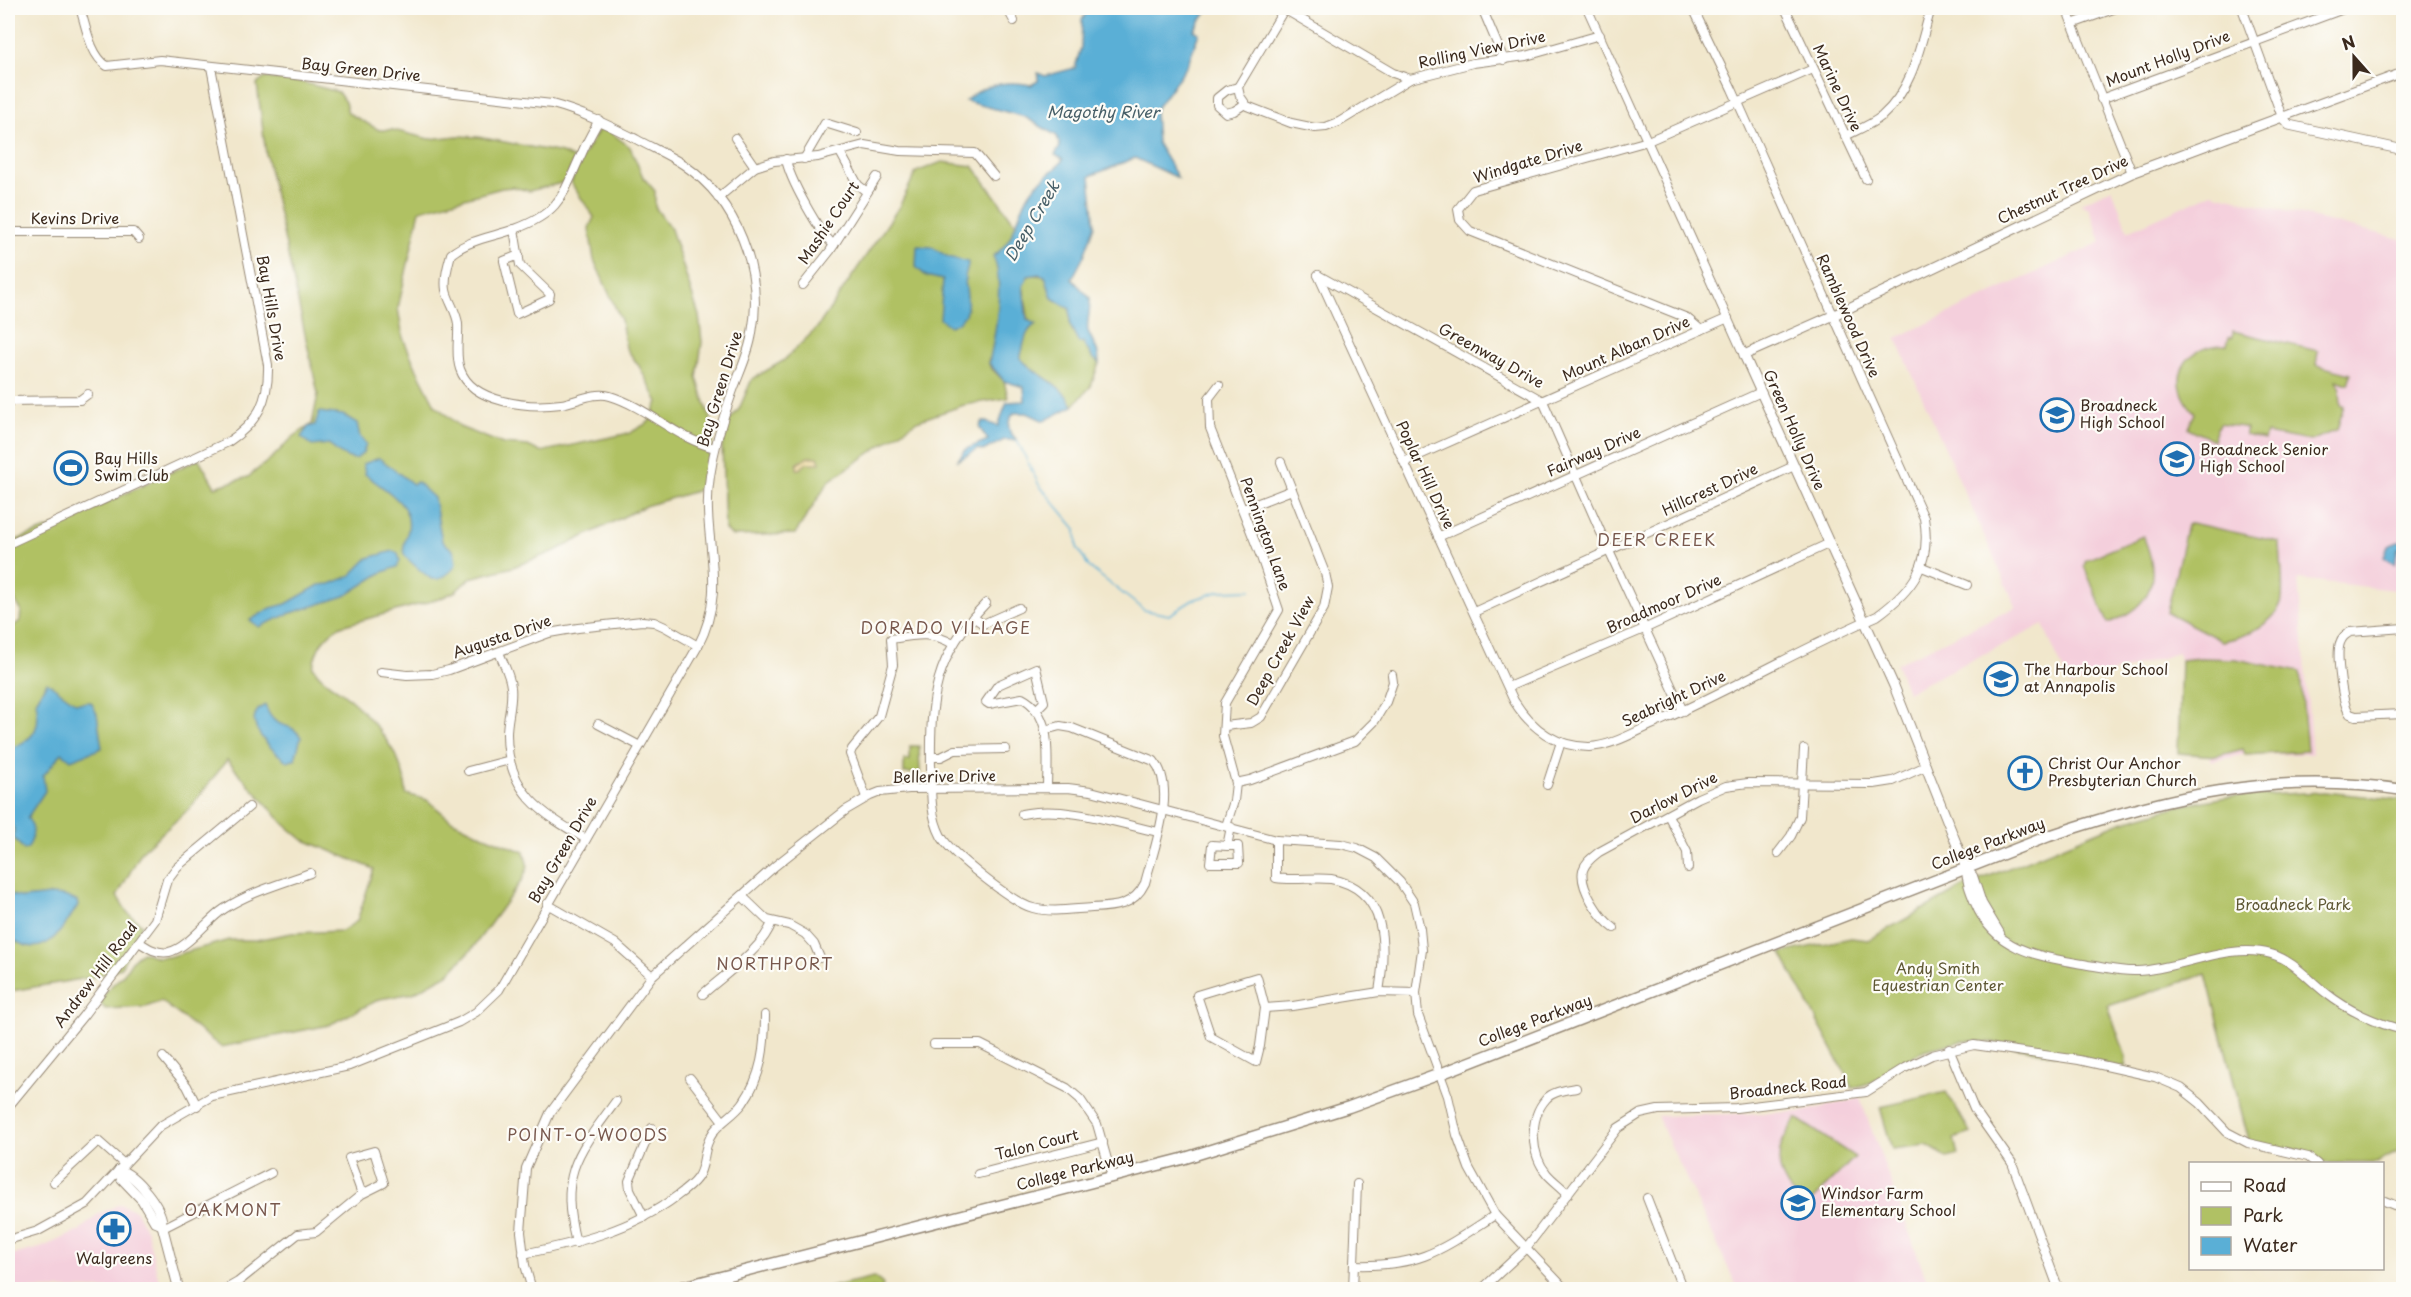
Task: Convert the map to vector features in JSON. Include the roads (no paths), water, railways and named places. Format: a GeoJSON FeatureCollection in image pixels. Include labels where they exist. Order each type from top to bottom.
{"type":"FeatureCollection","features":[{"type":"Feature","properties":{"kind":"main road","name":"College Parkway"},"geometry":{"type":"LineString","coordinates":[[670,1290],[1182,1159],[1281,1129],[1440,1074],[2097,819],[2191,795],[2239,788],[2299,783],[2363,785],[2403,790]]}},
{"type":"Feature","properties":{"kind":"street","name":"Bay Green Drive"},"geometry":{"type":"LineString","coordinates":[[8,1240],[38,1231],[87,1203],[160,1126],[197,1106],[216,1101],[229,1093],[265,1083],[349,1066],[459,1022],[476,1012],[499,990],[698,646],[709,621],[714,600],[708,506],[710,478],[723,420],[750,345],[755,302],[753,274],[746,249],[736,224],[718,198],[684,165],[599,120],[552,104],[150,60],[116,67],[107,66],[100,62],[95,53],[80,8]]}},
{"type":"Feature","properties":{"kind":"street"},"geometry":{"type":"LineString","coordinates":[[1007,8],[1014,21]]}},
{"type":"Feature","properties":{"kind":"street"},"geometry":{"type":"LineString","coordinates":[[1238,87],[1245,104],[1234,111],[1226,112],[1217,105],[1217,98],[1238,87],[1285,8],[1393,73],[1410,79]]}},
{"type":"Feature","properties":{"kind":"street"},"geometry":{"type":"LineString","coordinates":[[1482,8],[1503,60]]}},
{"type":"Feature","properties":{"kind":"street","name":"Green Holly Drive"},"geometry":{"type":"LineString","coordinates":[[1587,8],[1894,686],[1966,868]]}},
{"type":"Feature","properties":{"kind":"street","name":"Ramblewood Drive"},"geometry":{"type":"LineString","coordinates":[[1693,8],[1918,502],[1926,528],[1922,567],[1904,594],[1876,616],[1865,621]]}},
{"type":"Feature","properties":{"kind":"street","name":"Marine Drive"},"geometry":{"type":"LineString","coordinates":[[1785,8],[1866,179]]}},
{"type":"Feature","properties":{"kind":"street"},"geometry":{"type":"LineString","coordinates":[[1845,136],[1880,117],[1894,104],[1909,81],[1930,8]]}},
{"type":"Feature","properties":{"kind":"street"},"geometry":{"type":"LineString","coordinates":[[2066,8],[2132,173]]}},
{"type":"Feature","properties":{"kind":"street"},"geometry":{"type":"LineString","coordinates":[[2072,24],[2116,8]]}},
{"type":"Feature","properties":{"kind":"street"},"geometry":{"type":"LineString","coordinates":[[2242,8],[2282,117],[2289,125],[2403,150]]}},
{"type":"Feature","properties":{"kind":"street","name":"Mount Holly Drive"},"geometry":{"type":"LineString","coordinates":[[2101,99],[2346,8]]}},
{"type":"Feature","properties":{"kind":"street","name":"Rolling View Drive"},"geometry":{"type":"LineString","coordinates":[[1245,104],[1254,110],[1303,127],[1326,128],[1356,113],[1410,79],[1473,63],[1503,60],[1600,36]]}},
{"type":"Feature","properties":{"kind":"street","name":"Bay Hills Drive"},"geometry":{"type":"LineString","coordinates":[[8,544],[228,442],[242,433],[259,413],[266,392],[268,365],[211,67]]}},
{"type":"Feature","properties":{"kind":"street","name":"Windgate Drive"},"geometry":{"type":"LineString","coordinates":[[1701,330],[1687,318],[1470,231],[1460,220],[1458,209],[1473,190],[1648,141],[1812,69]]}},
{"type":"Feature","properties":{"kind":"street","name":"Chestnut Tree Drive"},"geometry":{"type":"LineString","coordinates":[[1744,355],[1832,316],[2132,173],[2403,72]]}},
{"type":"Feature","properties":{"kind":"street"},"geometry":{"type":"LineString","coordinates":[[599,120],[582,151],[564,195],[552,209],[539,219],[470,243],[451,254],[446,289],[458,322],[458,362],[466,380],[490,398],[526,404],[561,404],[607,394],[636,407],[694,443],[715,448]]}},
{"type":"Feature","properties":{"kind":"street"},"geometry":{"type":"LineString","coordinates":[[804,159],[825,123],[857,133]]}},
{"type":"Feature","properties":{"kind":"street"},"geometry":{"type":"LineString","coordinates":[[735,138],[755,167]]}},
{"type":"Feature","properties":{"kind":"street"},"geometry":{"type":"LineString","coordinates":[[718,198],[755,167],[764,163],[804,159],[872,145],[900,152],[975,153],[994,176]]}},
{"type":"Feature","properties":{"kind":"street"},"geometry":{"type":"LineString","coordinates":[[840,152],[858,185],[867,192]]}},
{"type":"Feature","properties":{"kind":"street"},"geometry":{"type":"LineString","coordinates":[[786,159],[788,170],[816,223],[827,240],[834,245]]}},
{"type":"Feature","properties":{"kind":"street","name":"Mashie Court"},"geometry":{"type":"LineString","coordinates":[[803,285],[834,245],[877,177]]}},
{"type":"Feature","properties":{"kind":"street"},"geometry":{"type":"LineString","coordinates":[[514,229],[519,255],[520,265],[550,294],[549,299],[517,314],[504,261],[519,255]]}},
{"type":"Feature","properties":{"kind":"street","name":"Kevins Drive"},"geometry":{"type":"LineString","coordinates":[[8,232],[133,232],[139,239]]}},
{"type":"Feature","properties":{"kind":"street","name":"Greenway Drive"},"geometry":{"type":"LineString","coordinates":[[1318,275],[1543,401],[1683,711]]}},
{"type":"Feature","properties":{"kind":"street","name":"Poplar Hill Drive"},"geometry":{"type":"LineString","coordinates":[[1318,275],[1508,687]]}},
{"type":"Feature","properties":{"kind":"street","name":"Mount Alban Drive"},"geometry":{"type":"LineString","coordinates":[[1404,462],[1728,318]]}},
{"type":"Feature","properties":{"kind":"street","name":"Pennington Lane"},"geometry":{"type":"LineString","coordinates":[[1219,385],[1209,398],[1210,428],[1243,509],[1279,610],[1225,703],[1223,736],[1236,783],[1227,846]]}},
{"type":"Feature","properties":{"kind":"street","name":"Fairway Drive"},"geometry":{"type":"LineString","coordinates":[[1438,537],[1761,392]]}},
{"type":"Feature","properties":{"kind":"street"},"geometry":{"type":"LineString","coordinates":[[8,401],[80,400],[88,394]]}},
{"type":"Feature","properties":{"kind":"street","name":"Deep Creek View"},"geometry":{"type":"LineString","coordinates":[[1225,726],[1251,723],[1261,717],[1313,628],[1327,598],[1324,573],[1281,462]]}},
{"type":"Feature","properties":{"kind":"street","name":"Hillcrest Drive"},"geometry":{"type":"LineString","coordinates":[[1474,612],[1794,466]]}},
{"type":"Feature","properties":{"kind":"street"},"geometry":{"type":"LineString","coordinates":[[1243,509],[1292,490]]}},
{"type":"Feature","properties":{"kind":"street","name":"Broadmoor Drive"},"geometry":{"type":"LineString","coordinates":[[1508,687],[1830,543]]}},
{"type":"Feature","properties":{"kind":"street"},"geometry":{"type":"LineString","coordinates":[[1922,567],[1967,585]]}},
{"type":"Feature","properties":{"kind":"street"},"geometry":{"type":"LineString","coordinates":[[986,603],[973,616],[954,644],[941,670],[933,696],[932,806],[939,831],[955,854],[1032,908],[1059,910],[1110,908],[1128,903],[1141,892],[1145,883],[1163,810],[1164,782],[1154,761],[1072,728],[1060,726],[1045,730]]}},
{"type":"Feature","properties":{"kind":"street"},"geometry":{"type":"LineString","coordinates":[[973,616],[983,624],[1019,608]]}},
{"type":"Feature","properties":{"kind":"street","name":"Augusta Drive"},"geometry":{"type":"LineString","coordinates":[[381,672],[407,675],[432,674],[562,630],[642,621],[654,622],[698,646]]}},
{"type":"Feature","properties":{"kind":"street","name":"Seabright Drive"},"geometry":{"type":"LineString","coordinates":[[1508,687],[1514,701],[1532,725],[1545,735],[1561,742],[1588,747],[1611,743],[1683,711],[1865,621]]}},
{"type":"Feature","properties":{"kind":"street"},"geometry":{"type":"LineString","coordinates":[[2403,628],[2350,632],[2343,636],[2339,648],[2344,703],[2350,714],[2355,716],[2403,714]]}},
{"type":"Feature","properties":{"kind":"street"},"geometry":{"type":"LineString","coordinates":[[866,797],[850,754],[879,716],[893,665],[891,639],[933,635],[940,636],[954,644]]}},
{"type":"Feature","properties":{"kind":"street"},"geometry":{"type":"LineString","coordinates":[[499,652],[511,687],[507,732],[510,760],[518,783],[532,803],[549,817],[586,839]]}},
{"type":"Feature","properties":{"kind":"street"},"geometry":{"type":"LineString","coordinates":[[1035,711],[1044,702],[1036,668],[998,685],[986,702],[989,704],[1022,698],[1035,711],[1045,730],[1047,788]]}},
{"type":"Feature","properties":{"kind":"street"},"geometry":{"type":"LineString","coordinates":[[1236,783],[1250,780],[1355,741],[1374,722],[1386,702],[1394,682],[1392,675]]}},
{"type":"Feature","properties":{"kind":"street"},"geometry":{"type":"LineString","coordinates":[[598,724],[640,746]]}},
{"type":"Feature","properties":{"kind":"street"},"geometry":{"type":"LineString","coordinates":[[1547,785],[1561,742]]}},
{"type":"Feature","properties":{"kind":"street"},"geometry":{"type":"LineString","coordinates":[[931,757],[941,757],[955,750],[1006,749]]}},
{"type":"Feature","properties":{"kind":"street"},"geometry":{"type":"LineString","coordinates":[[1778,853],[1797,826],[1802,807],[1804,749]]}},
{"type":"Feature","properties":{"kind":"street"},"geometry":{"type":"LineString","coordinates":[[468,771],[510,760]]}},
{"type":"Feature","properties":{"kind":"street","name":"Darlow Drive"},"geometry":{"type":"LineString","coordinates":[[1614,928],[1595,908],[1583,879],[1585,866],[1599,852],[1715,790],[1733,784],[1874,784],[1893,781],[1926,766]]}},
{"type":"Feature","properties":{"kind":"street","name":"Bellerive Drive"},"geometry":{"type":"LineString","coordinates":[[531,1290],[521,1232],[526,1168],[550,1113],[652,976],[775,866],[866,797],[880,792],[932,789],[1047,788],[1085,790],[1276,840],[1341,844],[1358,848],[1376,858],[1400,882],[1414,903],[1422,950],[1416,993],[1418,1015],[1440,1074],[1469,1168],[1495,1215],[1566,1290]]}},
{"type":"Feature","properties":{"kind":"street","name":"Andrew Hill Road"},"geometry":{"type":"LineString","coordinates":[[8,1107],[83,1016],[155,920],[164,887],[177,867],[249,807]]}},
{"type":"Feature","properties":{"kind":"street"},"geometry":{"type":"LineString","coordinates":[[1022,814],[1049,811],[1158,832]]}},
{"type":"Feature","properties":{"kind":"street"},"geometry":{"type":"LineString","coordinates":[[1668,815],[1687,852],[1688,868]]}},
{"type":"Feature","properties":{"kind":"street"},"geometry":{"type":"LineString","coordinates":[[1276,840],[1276,878],[1330,879],[1345,883],[1375,908],[1380,921],[1383,948],[1379,992]]}},
{"type":"Feature","properties":{"kind":"street"},"geometry":{"type":"LineString","coordinates":[[1966,868],[1973,876],[1982,903],[2002,937],[2020,950],[2039,957],[2127,971],[2152,969],[2240,951],[2266,953],[2283,958],[2327,995],[2356,1012],[2403,1030]]}},
{"type":"Feature","properties":{"kind":"street"},"geometry":{"type":"LineString","coordinates":[[139,942],[158,952],[176,950],[220,911],[235,902],[310,873]]}},
{"type":"Feature","properties":{"kind":"street"},"geometry":{"type":"LineString","coordinates":[[742,896],[762,917],[772,922],[789,925],[805,934],[814,944],[820,958]]}},
{"type":"Feature","properties":{"kind":"street"},"geometry":{"type":"LineString","coordinates":[[547,904],[615,943],[652,976]]}},
{"type":"Feature","properties":{"kind":"street"},"geometry":{"type":"LineString","coordinates":[[703,994],[759,945],[772,922]]}},
{"type":"Feature","properties":{"kind":"street"},"geometry":{"type":"LineString","coordinates":[[1257,977],[1265,1008],[1256,1062],[1211,1037],[1197,995],[1257,977]]}},
{"type":"Feature","properties":{"kind":"street"},"geometry":{"type":"LineString","coordinates":[[1265,1008],[1293,1006],[1379,992],[1416,993]]}},
{"type":"Feature","properties":{"kind":"street"},"geometry":{"type":"LineString","coordinates":[[523,1254],[576,1243],[615,1230],[669,1202],[698,1177],[707,1141],[722,1120],[730,1118],[744,1102],[757,1077],[764,1051],[765,1015]]}},
{"type":"Feature","properties":{"kind":"street"},"geometry":{"type":"LineString","coordinates":[[934,1044],[980,1044],[1067,1088],[1089,1110],[1103,1142],[1112,1177]]}},
{"type":"Feature","properties":{"kind":"street","name":"Broadneck Road"},"geometry":{"type":"LineString","coordinates":[[1481,1290],[1526,1248],[1618,1128],[1640,1114],[1658,1110],[1736,1108],[1866,1092],[1903,1069],[1949,1049],[1974,1045],[2032,1052],[2155,1077],[2181,1088],[2200,1103],[2227,1132],[2248,1143],[2308,1157],[2314,1162]]}},
{"type":"Feature","properties":{"kind":"street"},"geometry":{"type":"LineString","coordinates":[[1949,1049],[1974,1109],[2012,1163],[2059,1290]]}},
{"type":"Feature","properties":{"kind":"street"},"geometry":{"type":"LineString","coordinates":[[163,1057],[188,1087],[197,1106]]}},
{"type":"Feature","properties":{"kind":"street"},"geometry":{"type":"LineString","coordinates":[[690,1078],[722,1120]]}},
{"type":"Feature","properties":{"kind":"street"},"geometry":{"type":"LineString","coordinates":[[1568,1194],[1547,1174],[1538,1157],[1534,1144],[1534,1129],[1537,1114],[1546,1098],[1560,1090],[1576,1088]]}},
{"type":"Feature","properties":{"kind":"street"},"geometry":{"type":"LineString","coordinates":[[576,1243],[568,1203],[575,1162],[585,1142],[615,1101]]}},
{"type":"Feature","properties":{"kind":"street"},"geometry":{"type":"LineString","coordinates":[[644,1216],[630,1189],[629,1181],[652,1128]]}},
{"type":"Feature","properties":{"kind":"street"},"geometry":{"type":"LineString","coordinates":[[54,1182],[98,1141],[146,1192],[163,1217],[163,1226],[179,1290]]}},
{"type":"Feature","properties":{"kind":"street","name":"Talon Court"},"geometry":{"type":"LineString","coordinates":[[978,1174],[1103,1142]]}},
{"type":"Feature","properties":{"kind":"street"},"geometry":{"type":"LineString","coordinates":[[224,1290],[238,1282],[298,1234],[316,1232],[362,1194],[384,1182],[374,1151],[349,1158],[362,1194]]}},
{"type":"Feature","properties":{"kind":"street"},"geometry":{"type":"LineString","coordinates":[[163,1226],[271,1173]]}},
{"type":"Feature","properties":{"kind":"street"},"geometry":{"type":"LineString","coordinates":[[1353,1290],[1357,1184]]}},
{"type":"Feature","properties":{"kind":"street"},"geometry":{"type":"LineString","coordinates":[[1647,1198],[1683,1290]]}},
{"type":"Feature","properties":{"kind":"street"},"geometry":{"type":"LineString","coordinates":[[2384,1201],[2403,1209]]}},
{"type":"Feature","properties":{"kind":"street"},"geometry":{"type":"LineString","coordinates":[[1354,1264],[1382,1265],[1418,1259],[1444,1247],[1495,1215]]}},
{"type":"Feature","properties":{"kind":"water","name":"Magothy River"},"geometry":{"type":"Polygon","coordinates":[[[1089,8],[1209,8],[1194,30],[1199,33],[1187,66],[1155,110],[1157,143],[1178,178],[1135,158],[1090,176],[1095,225],[1084,256],[1072,279],[1090,298],[1088,328],[1097,350],[1099,363],[1092,357],[1083,342],[1079,343],[1070,325],[1070,309],[1052,298],[1045,276],[1039,274],[1028,276],[1023,286],[1027,320],[1036,324],[1027,335],[1020,358],[1033,370],[1056,385],[1073,406],[1044,421],[1027,413],[1014,413],[1009,421],[1009,427],[1011,434],[1017,440],[1004,440],[983,451],[978,449],[957,461],[966,449],[988,440],[979,427],[983,421],[998,426],[1007,402],[1025,401],[1024,387],[1004,381],[989,363],[999,293],[997,266],[993,256],[1007,243],[1025,201],[1033,189],[1063,159],[1055,155],[1060,147],[1057,136],[1025,117],[965,101],[988,87],[1004,83],[1031,85],[1038,81],[1038,73],[1045,76],[1075,68],[1081,47],[1082,20],[1089,8]]]}},
{"type":"Feature","properties":{"kind":"water"},"geometry":{"type":"Polygon","coordinates":[[[917,246],[932,247],[948,257],[968,262],[965,278],[966,313],[963,318],[950,326],[940,319],[943,280],[926,276],[916,267],[917,246]]]}},
{"type":"Feature","properties":{"kind":"water"},"geometry":{"type":"Polygon","coordinates":[[[319,412],[343,415],[357,423],[360,437],[366,444],[363,453],[356,459],[348,458],[329,444],[312,446],[301,437],[308,427],[315,425],[319,412]]]}},
{"type":"Feature","properties":{"kind":"water"},"geometry":{"type":"Polygon","coordinates":[[[379,458],[413,484],[417,482],[434,498],[442,541],[453,550],[456,562],[452,570],[441,578],[431,579],[404,554],[408,522],[404,508],[391,494],[365,474],[363,464],[379,458]]]}},
{"type":"Feature","properties":{"kind":"water"},"geometry":{"type":"Polygon","coordinates":[[[2403,540],[2403,564],[2400,548],[2394,564],[2384,557],[2388,546],[2403,540]]]}},
{"type":"Feature","properties":{"kind":"water"},"geometry":{"type":"Polygon","coordinates":[[[393,551],[398,553],[400,561],[397,567],[381,573],[345,596],[288,614],[259,627],[250,620],[271,608],[286,604],[319,585],[330,584],[350,576],[368,558],[393,551]]]}},
{"type":"Feature","properties":{"kind":"water"},"geometry":{"type":"Polygon","coordinates":[[[47,682],[76,703],[91,702],[97,714],[102,748],[71,760],[62,753],[43,776],[45,791],[27,818],[32,825],[33,833],[28,848],[24,850],[13,837],[14,829],[8,818],[8,753],[28,739],[35,730],[38,720],[36,701],[47,682]]]}},
{"type":"Feature","properties":{"kind":"water"},"geometry":{"type":"Polygon","coordinates":[[[265,705],[273,720],[296,731],[301,737],[295,759],[288,762],[285,760],[259,734],[254,718],[257,711],[265,705]]]}},
{"type":"Feature","properties":{"kind":"water"},"geometry":{"type":"Polygon","coordinates":[[[8,894],[23,898],[64,896],[77,901],[78,905],[58,934],[40,946],[31,947],[8,935],[8,894]]]}},
{"type":"Feature","properties":{"kind":"waterway","name":"Deep Creek"},"geometry":{"type":"LineString","coordinates":[[1017,440],[1039,485],[1076,529],[1077,547],[1089,567],[1144,610],[1169,615],[1193,600],[1220,591],[1251,590]]}},
{"type":"Feature","properties":{"kind":"place","name":"Broadneck High School"},"geometry":{"type":"Point","coordinates":[2057,415]}},
{"type":"Feature","properties":{"kind":"place","name":"Broadneck Senior High School"},"geometry":{"type":"Point","coordinates":[2177,459]}},
{"type":"Feature","properties":{"kind":"place","name":"Bay Hills Swim Club"},"geometry":{"type":"Point","coordinates":[71,468]}},
{"type":"Feature","properties":{"kind":"place","name":"The Harbour School at Annapolis"},"geometry":{"type":"Point","coordinates":[2001,679]}},
{"type":"Feature","properties":{"kind":"place","name":"Christ Our Anchor Presbyterian Church"},"geometry":{"type":"Point","coordinates":[2025,773]}},
{"type":"Feature","properties":{"kind":"place","name":"Windsor Farm Elementary School"},"geometry":{"type":"Point","coordinates":[1798,1203]}},
{"type":"Feature","properties":{"kind":"place","name":"Walgreens"},"geometry":{"type":"Point","coordinates":[114,1229]}},
{"type":"Feature","properties":{"kind":"district","name":"DEER CREEK"},"geometry":{"type":"Point","coordinates":[1657,540]}},
{"type":"Feature","properties":{"kind":"district","name":"DORADO VILLAGE"},"geometry":{"type":"Point","coordinates":[946,628]}},
{"type":"Feature","properties":{"kind":"district","name":"NORTHPORT"},"geometry":{"type":"Point","coordinates":[775,964]}},
{"type":"Feature","properties":{"kind":"district","name":"POINT-O-WOODS"},"geometry":{"type":"Point","coordinates":[588,1135]}},
{"type":"Feature","properties":{"kind":"district","name":"OAKMONT"},"geometry":{"type":"Point","coordinates":[233,1210]}},
{"type":"Feature","properties":{"kind":"park label","name":"Broadneck Park"},"geometry":{"type":"Point","coordinates":[2293,905]}},
{"type":"Feature","properties":{"kind":"park label","name":"Andy Smith Equestrian Center"},"geometry":{"type":"Point","coordinates":[1938,978]}}]}
